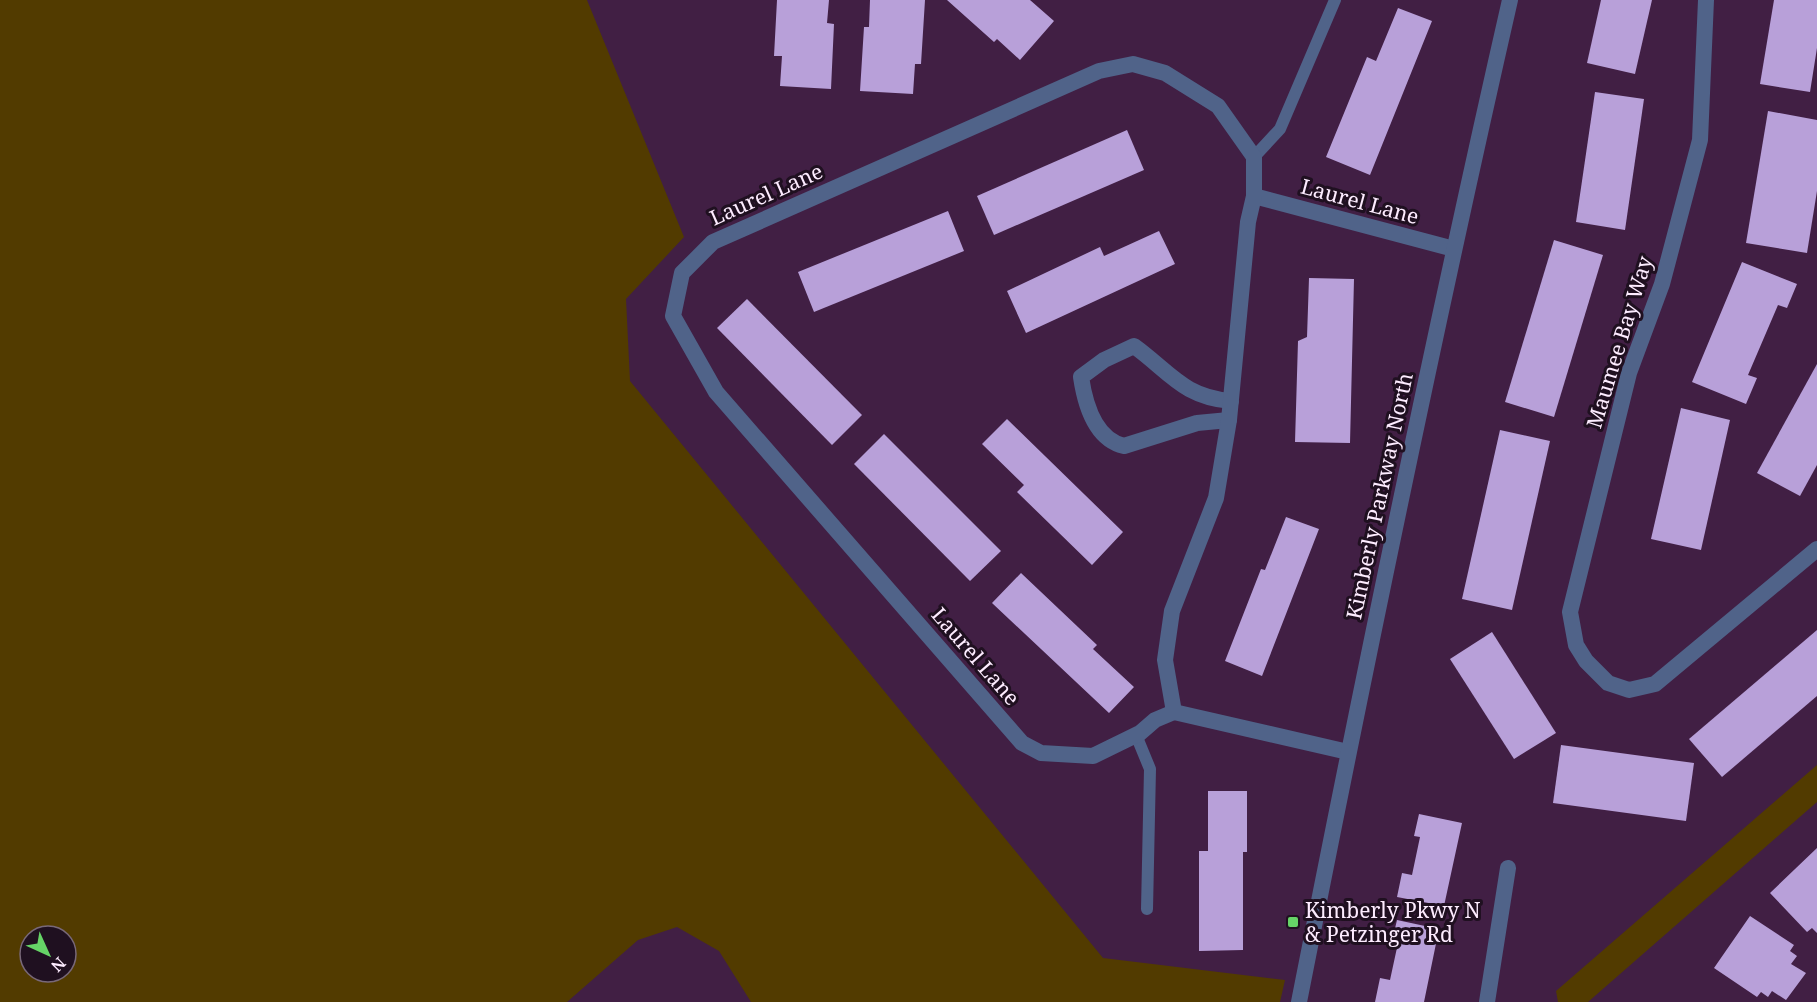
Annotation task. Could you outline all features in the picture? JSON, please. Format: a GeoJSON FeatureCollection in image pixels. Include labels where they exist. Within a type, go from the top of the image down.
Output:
{"type":"FeatureCollection","features":[{"type":"Feature","properties":{"kind":"street","name":"Kimberly Parkway North"},"geometry":{"type":"LineString","coordinates":[[1299,1002],[1348,752],[1454,249],[1510,0]]}},
{"type":"Feature","properties":{"kind":"street","name":"Maumee Bay Way"},"geometry":{"type":"LineString","coordinates":[[1706,0],[1700,140],[1662,284],[1629,373],[1570,612],[1576,645],[1586,661],[1608,683],[1629,690],[1655,684],[1817,549]]}},
{"type":"Feature","properties":{"kind":"street","name":"Laurel Lane"},"geometry":{"type":"LineString","coordinates":[[1174,712],[1155,720],[1136,735],[1093,756],[1041,753],[1022,743],[716,392],[673,316],[682,273],[713,242],[1099,71],[1132,64],[1165,73],[1218,106],[1254,157]]}},
{"type":"Feature","properties":{"kind":"street"},"geometry":{"type":"LineString","coordinates":[[1254,157],[1254,196],[1248,222],[1229,420],[1216,498],[1172,611],[1165,660],[1174,712],[1348,752]]}},
{"type":"Feature","properties":{"kind":"street","name":"Laurel Lane"},"geometry":{"type":"LineString","coordinates":[[1254,196],[1454,249]]}},
{"type":"Feature","properties":{"kind":"street"},"geometry":{"type":"LineString","coordinates":[[1229,420],[1197,423],[1124,446],[1113,443],[1094,421],[1086,404],[1081,377],[1104,360],[1134,346],[1189,391],[1231,401]]}},
{"type":"Feature","properties":{"kind":"street"},"geometry":{"type":"LineString","coordinates":[[1487,1002],[1508,868]]}},
{"type":"Feature","properties":{"kind":"lane"},"geometry":{"type":"LineString","coordinates":[[1254,157],[1280,129],[1335,0]]}},
{"type":"Feature","properties":{"kind":"lane"},"geometry":{"type":"LineString","coordinates":[[1136,735],[1150,769],[1147,909]]}},
{"type":"Feature","properties":{"kind":"shaded area"},"geometry":{"type":"Polygon","coordinates":[[[0,0],[587,0],[684,237],[626,299],[630,381],[1103,958],[1285,980],[1280,1002],[751,1002],[719,951],[677,927],[638,940],[567,1002],[0,1002],[0,0]]]}},
{"type":"Feature","properties":{"kind":"shaded area"},"geometry":{"type":"Polygon","coordinates":[[[1817,765],[1817,802],[1588,1002],[1558,1002],[1556,991],[1817,765]]]}},
{"type":"Feature","properties":{"kind":"building"},"geometry":{"type":"Polygon","coordinates":[[[777,0],[829,0],[827,23],[834,24],[831,89],[780,86],[782,56],[774,56],[777,0]]]}},
{"type":"Feature","properties":{"kind":"building"},"geometry":{"type":"Polygon","coordinates":[[[870,0],[925,0],[921,64],[915,64],[913,94],[860,91],[864,27],[869,27],[870,0]]]}},
{"type":"Feature","properties":{"kind":"building"},"geometry":{"type":"Polygon","coordinates":[[[947,0],[1030,0],[1054,21],[1020,60],[997,39],[994,42],[947,0]]]}},
{"type":"Feature","properties":{"kind":"building"},"geometry":{"type":"Polygon","coordinates":[[[1601,0],[1652,0],[1635,74],[1587,63],[1601,0]]]}},
{"type":"Feature","properties":{"kind":"building"},"geometry":{"type":"Polygon","coordinates":[[[1774,0],[1817,0],[1817,48],[1810,92],[1760,84],[1774,0]]]}},
{"type":"Feature","properties":{"kind":"building"},"geometry":{"type":"Polygon","coordinates":[[[1398,8],[1432,21],[1370,175],[1326,157],[1367,57],[1376,61],[1398,8]]]}},
{"type":"Feature","properties":{"kind":"building"},"geometry":{"type":"Polygon","coordinates":[[[1595,92],[1644,99],[1625,230],[1576,222],[1595,92]]]}},
{"type":"Feature","properties":{"kind":"building"},"geometry":{"type":"Polygon","coordinates":[[[1768,111],[1817,120],[1817,191],[1807,253],[1746,243],[1768,111]]]}},
{"type":"Feature","properties":{"kind":"building"},"geometry":{"type":"Polygon","coordinates":[[[1127,130],[1144,170],[994,235],[977,196],[1127,130]]]}},
{"type":"Feature","properties":{"kind":"building"},"geometry":{"type":"Polygon","coordinates":[[[948,211],[964,251],[814,312],[798,272],[948,211]]]}},
{"type":"Feature","properties":{"kind":"building"},"geometry":{"type":"Polygon","coordinates":[[[1159,231],[1175,264],[1026,333],[1007,291],[1100,247],[1104,256],[1159,231]]]}},
{"type":"Feature","properties":{"kind":"building"},"geometry":{"type":"Polygon","coordinates":[[[1554,240],[1603,255],[1554,417],[1505,402],[1554,240]]]}},
{"type":"Feature","properties":{"kind":"building"},"geometry":{"type":"Polygon","coordinates":[[[1742,262],[1797,284],[1787,308],[1778,305],[1748,375],[1757,378],[1746,404],[1692,382],[1742,262]]]}},
{"type":"Feature","properties":{"kind":"building"},"geometry":{"type":"Polygon","coordinates":[[[1309,278],[1354,279],[1350,443],[1295,442],[1298,341],[1307,337],[1309,278]]]}},
{"type":"Feature","properties":{"kind":"building"},"geometry":{"type":"Polygon","coordinates":[[[747,299],[862,415],[832,445],[717,328],[747,299]]]}},
{"type":"Feature","properties":{"kind":"building"},"geometry":{"type":"Polygon","coordinates":[[[1817,364],[1817,465],[1800,496],[1757,473],[1817,364]]]}},
{"type":"Feature","properties":{"kind":"building"},"geometry":{"type":"Polygon","coordinates":[[[1681,408],[1730,420],[1701,550],[1651,539],[1681,408]]]}},
{"type":"Feature","properties":{"kind":"building"},"geometry":{"type":"Polygon","coordinates":[[[1007,419],[1123,532],[1092,565],[1017,492],[1024,485],[982,444],[1007,419]]]}},
{"type":"Feature","properties":{"kind":"building"},"geometry":{"type":"Polygon","coordinates":[[[1500,430],[1550,441],[1512,610],[1462,599],[1500,430]]]}},
{"type":"Feature","properties":{"kind":"building"},"geometry":{"type":"Polygon","coordinates":[[[884,434],[1001,551],[970,581],[854,464],[884,434]]]}},
{"type":"Feature","properties":{"kind":"building"},"geometry":{"type":"Polygon","coordinates":[[[1286,517],[1319,529],[1262,676],[1225,661],[1261,569],[1265,570],[1286,517]]]}},
{"type":"Feature","properties":{"kind":"building"},"geometry":{"type":"Polygon","coordinates":[[[1021,573],[1097,645],[1093,649],[1134,687],[1109,713],[992,603],[1021,573]]]}},
{"type":"Feature","properties":{"kind":"building"},"geometry":{"type":"Polygon","coordinates":[[[1817,630],[1817,696],[1722,777],[1689,739],[1817,630]]]}},
{"type":"Feature","properties":{"kind":"building"},"geometry":{"type":"Polygon","coordinates":[[[1492,632],[1556,733],[1514,759],[1450,659],[1492,632]]]}},
{"type":"Feature","properties":{"kind":"building"},"geometry":{"type":"Polygon","coordinates":[[[1561,745],[1694,763],[1686,821],[1553,803],[1561,745]]]}},
{"type":"Feature","properties":{"kind":"building"},"geometry":{"type":"Polygon","coordinates":[[[1208,791],[1247,791],[1247,852],[1243,852],[1243,950],[1199,951],[1199,851],[1208,851],[1208,791]]]}},
{"type":"Feature","properties":{"kind":"building"},"geometry":{"type":"Polygon","coordinates":[[[1419,814],[1462,823],[1444,906],[1397,897],[1402,873],[1412,875],[1420,837],[1414,836],[1419,814]]]}},
{"type":"Feature","properties":{"kind":"building"},"geometry":{"type":"Polygon","coordinates":[[[1817,848],[1817,933],[1812,928],[1807,932],[1770,893],[1817,848]]]}},
{"type":"Feature","properties":{"kind":"building"},"geometry":{"type":"Polygon","coordinates":[[[1750,916],[1794,945],[1790,951],[1797,956],[1791,964],[1806,973],[1786,1000],[1772,991],[1768,997],[1761,992],[1757,997],[1714,968],[1750,916]]]}},
{"type":"Feature","properties":{"kind":"building"},"geometry":{"type":"Polygon","coordinates":[[[1397,920],[1439,929],[1424,1002],[1375,1002],[1380,978],[1390,980],[1398,943],[1392,941],[1397,920]]]}},
{"type":"Feature","properties":{"kind":"place","name":"Kimberly Pkwy N & Petzinger Rd"},"geometry":{"type":"Point","coordinates":[1293,922]}}]}
